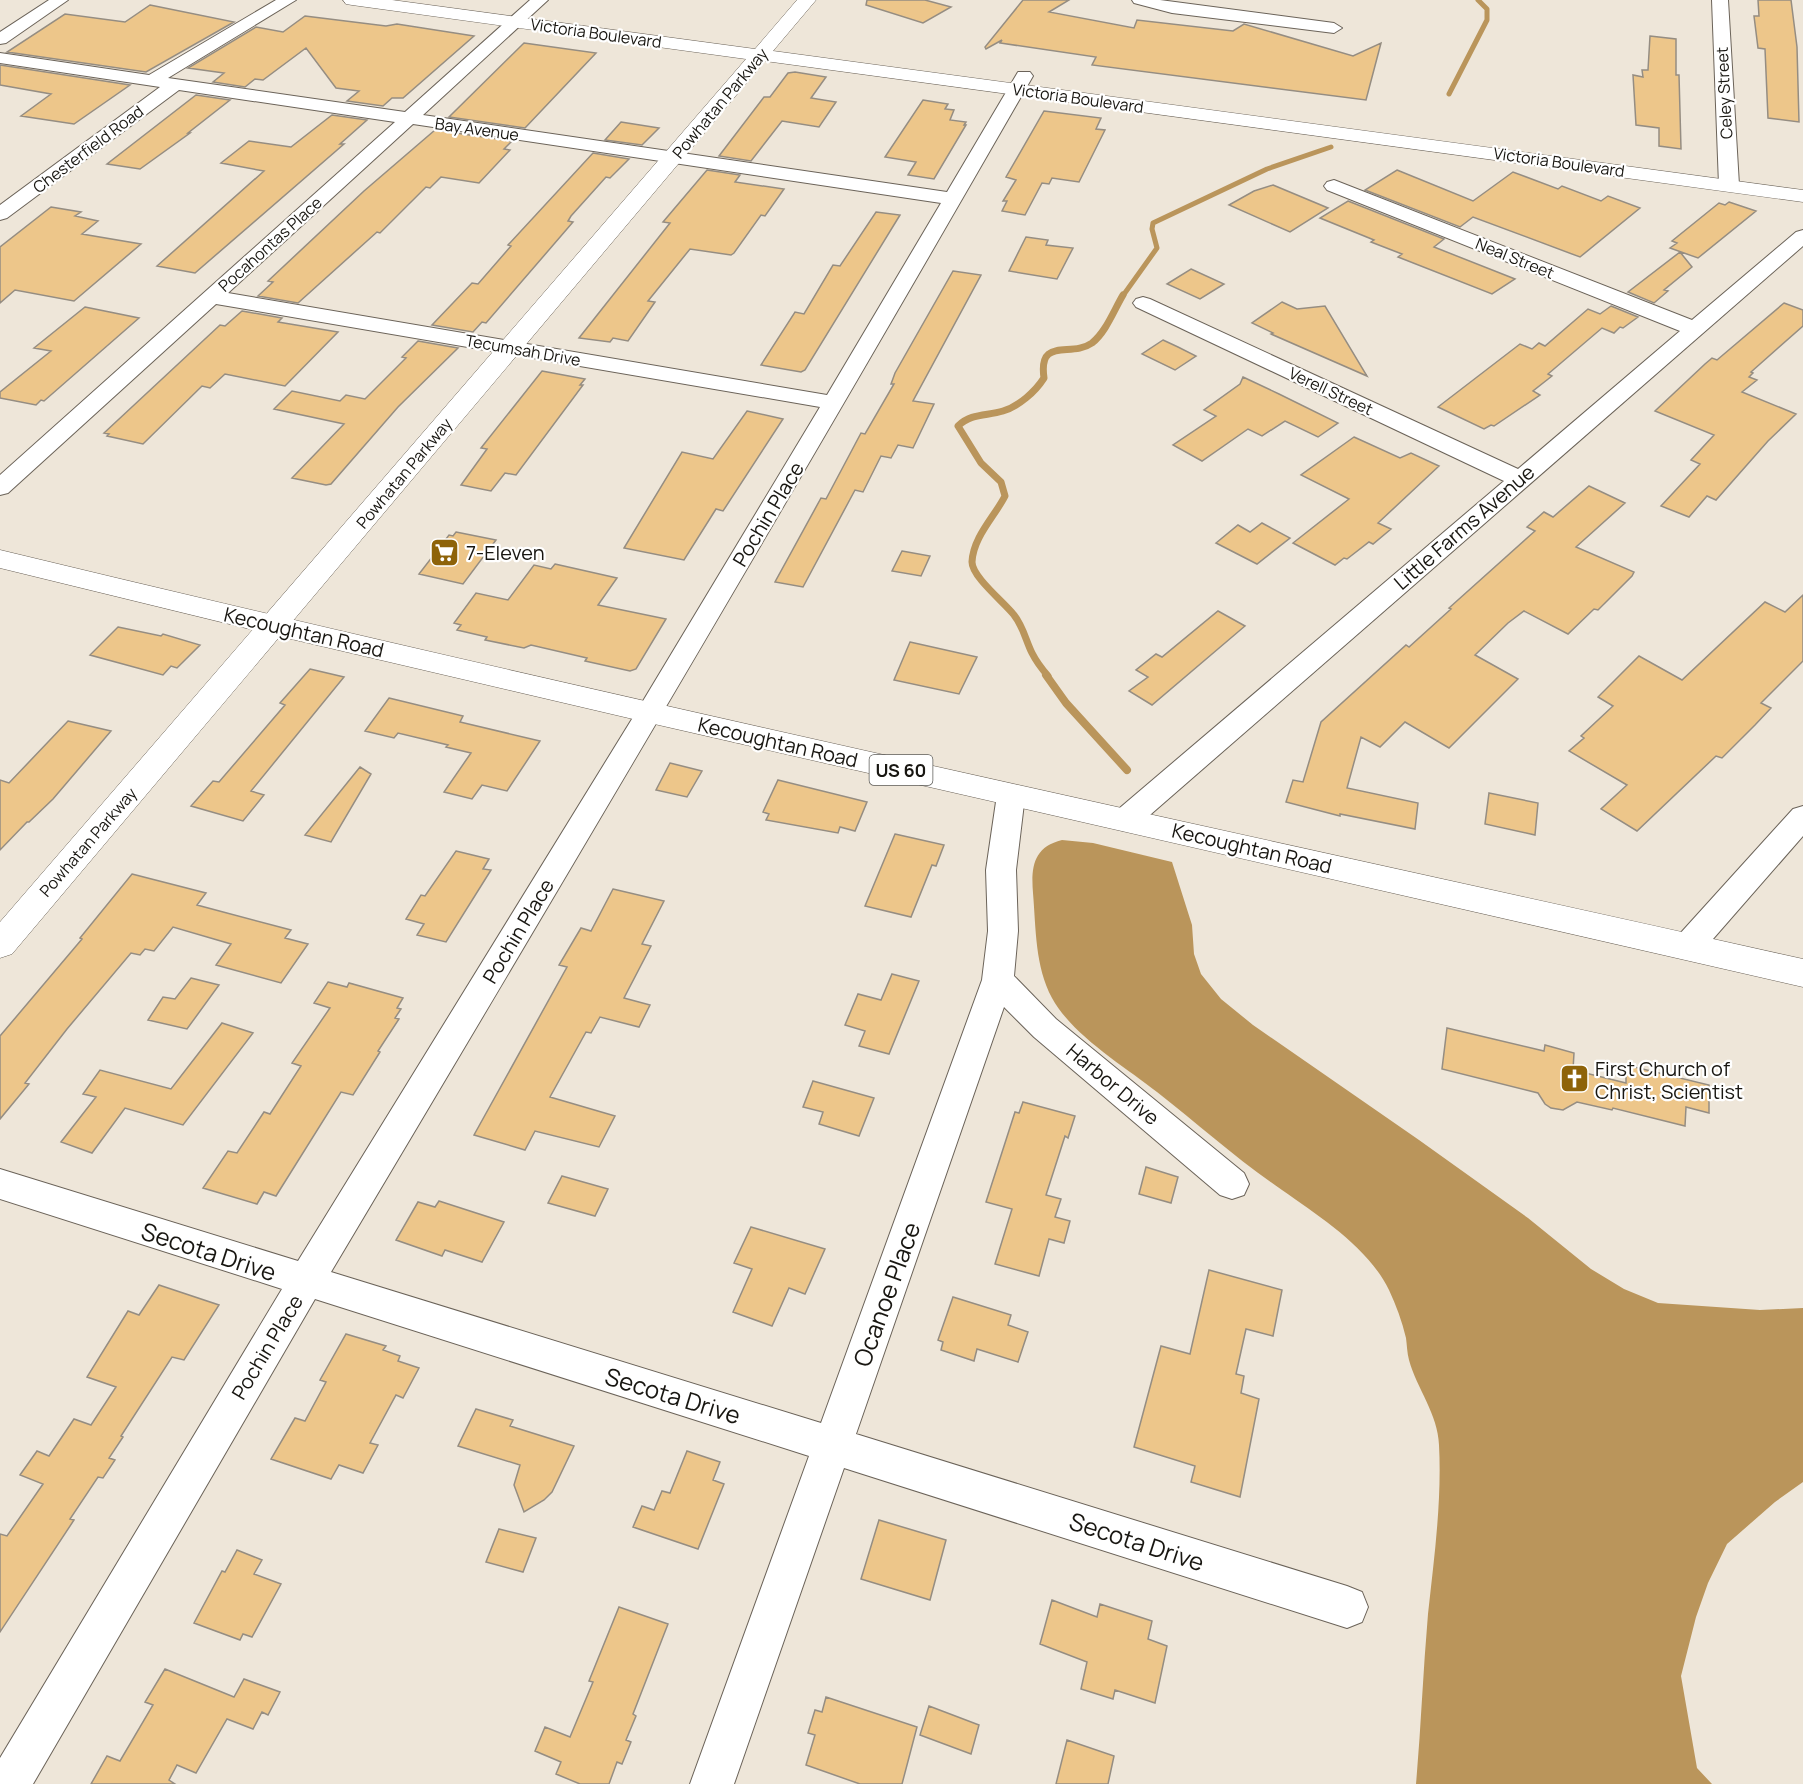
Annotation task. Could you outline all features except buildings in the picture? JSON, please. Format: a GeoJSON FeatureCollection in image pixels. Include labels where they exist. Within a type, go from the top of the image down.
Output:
{"type":"FeatureCollection","features":[{"type":"Feature","properties":{"kind":"main road","name":"Victoria Boulevard"},"geometry":{"type":"LineString","coordinates":[[352,0],[528,11]]}},
{"type":"Feature","properties":{"kind":"main road","name":"Victoria Boulevard"},"geometry":{"type":"LineString","coordinates":[[449,0],[766,49],[1729,178],[1803,196]]}},
{"type":"Feature","properties":{"kind":"main road","name":"Powhatan Parkway"},"geometry":{"type":"LineString","coordinates":[[0,945],[807,0]]}},
{"type":"Feature","properties":{"kind":"main road","name":"Victoria Boulevard"},"geometry":{"type":"LineString","coordinates":[[1729,178],[1803,180]]}},
{"type":"Feature","properties":{"kind":"main road","name":"Kecoughtan Road"},"geometry":{"type":"LineString","coordinates":[[0,559],[274,626],[650,713],[1803,973]]}},
{"type":"Feature","properties":{"kind":"street"},"geometry":{"type":"LineString","coordinates":[[0,39],[60,0]]}},
{"type":"Feature","properties":{"kind":"street","name":"Chesterfield Road"},"geometry":{"type":"LineString","coordinates":[[152,80],[288,0]]}},
{"type":"Feature","properties":{"kind":"street"},"geometry":{"type":"LineString","coordinates":[[1140,0],[1172,8],[1334,28]]}},
{"type":"Feature","properties":{"kind":"street","name":"Celey Street"},"geometry":{"type":"LineString","coordinates":[[1720,0],[1729,178]]}},
{"type":"Feature","properties":{"kind":"street","name":"Pocahontas Place"},"geometry":{"type":"LineString","coordinates":[[0,488],[528,11]]}},
{"type":"Feature","properties":{"kind":"street","name":"Bay Avenue"},"geometry":{"type":"LineString","coordinates":[[0,58],[954,200]]}},
{"type":"Feature","properties":{"kind":"street","name":"Pochin Place"},"geometry":{"type":"LineString","coordinates":[[9,1784],[306,1281],[650,713],[1021,83]]}},
{"type":"Feature","properties":{"kind":"street","name":"Chesterfield Road"},"geometry":{"type":"LineString","coordinates":[[0,213],[175,84]]}},
{"type":"Feature","properties":{"kind":"street","name":"Neal Street"},"geometry":{"type":"LineString","coordinates":[[1334,186],[1695,329]]}},
{"type":"Feature","properties":{"kind":"street","name":"Little Farms Avenue"},"geometry":{"type":"LineString","coordinates":[[1125,820],[1803,236]]}},
{"type":"Feature","properties":{"kind":"street","name":"Tecumsah Drive"},"geometry":{"type":"LineString","coordinates":[[212,297],[834,403]]}},
{"type":"Feature","properties":{"kind":"street","name":"Verell Street"},"geometry":{"type":"LineString","coordinates":[[1143,303],[1520,479]]}},
{"type":"Feature","properties":{"kind":"street","name":"Ocanoe Place"},"geometry":{"type":"LineString","coordinates":[[712,1784],[998,980],[1003,931],[1001,870],[1011,795]]}},
{"type":"Feature","properties":{"kind":"street"},"geometry":{"type":"LineString","coordinates":[[1688,946],[1803,818]]}},
{"type":"Feature","properties":{"kind":"street","name":"Harbor Drive"},"geometry":{"type":"LineString","coordinates":[[998,980],[1045,1028],[1232,1184]]}},
{"type":"Feature","properties":{"kind":"street","name":"Secota Drive"},"geometry":{"type":"LineString","coordinates":[[0,1184],[1347,1607]]}},
{"type":"Feature","properties":{"kind":"shaded area"},"geometry":{"type":"Polygon","coordinates":[[[1062,840],[1093,843],[1172,862],[1192,925],[1194,954],[1201,974],[1221,999],[1253,1025],[1528,1218],[1591,1269],[1624,1289],[1658,1303],[1760,1310],[1803,1308],[1803,1482],[1775,1502],[1727,1544],[1708,1583],[1696,1617],[1681,1676],[1697,1768],[1712,1784],[1416,1784],[1440,1466],[1438,1434],[1409,1360],[1403,1325],[1380,1274],[1342,1234],[1250,1167],[1157,1092],[1100,1050],[1061,1012],[1046,986],[1039,960],[1032,884],[1034,867],[1040,853],[1052,843],[1062,840]]]}},
{"type":"Feature","properties":{"kind":"waterway"},"geometry":{"type":"LineString","coordinates":[[1449,94],[1487,20],[1487,9],[1478,0]]}},
{"type":"Feature","properties":{"kind":"waterway"},"geometry":{"type":"LineString","coordinates":[[1122,297],[1157,248],[1152,229],[1153,223],[1267,169],[1331,147]]}},
{"type":"Feature","properties":{"kind":"waterway"},"geometry":{"type":"LineString","coordinates":[[1048,676],[1034,656],[1017,619],[973,568],[973,553],[976,544],[1005,496],[1001,482],[981,463],[958,426],[968,419],[1009,409],[1026,398],[1044,378],[1043,365],[1046,357],[1051,352],[1075,349],[1092,343],[1106,327],[1123,295]]}},
{"type":"Feature","properties":{"kind":"waterway"},"geometry":{"type":"LineString","coordinates":[[1046,675],[1066,703],[1127,770]]}},
{"type":"Feature","properties":{"kind":"place","name":"7-Eleven"},"geometry":{"type":"Point","coordinates":[445,552]}},
{"type":"Feature","properties":{"kind":"place","name":"First Church of Christ, Scientist"},"geometry":{"type":"Point","coordinates":[1574,1079]}}]}
